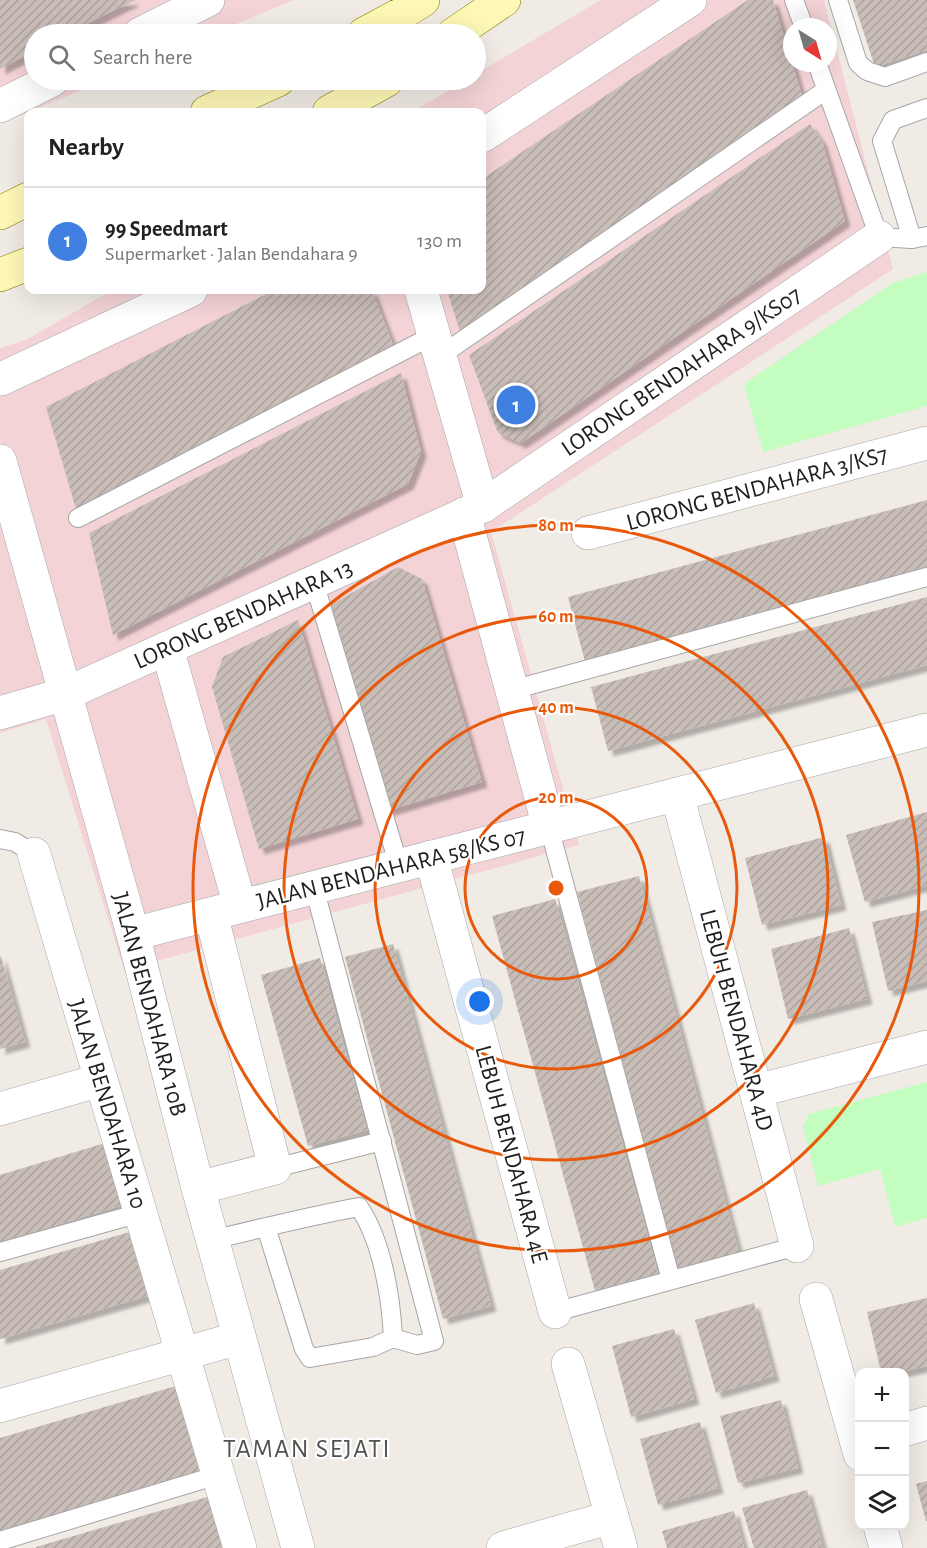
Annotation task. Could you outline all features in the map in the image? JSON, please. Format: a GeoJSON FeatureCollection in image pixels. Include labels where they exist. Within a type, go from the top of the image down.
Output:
{"type":"FeatureCollection","features":[{"type":"Feature","properties":{"kind":"main road"},"geometry":{"type":"LineString","coordinates":[[383,24],[423,0]]}},
{"type":"Feature","properties":{"kind":"main road"},"geometry":{"type":"LineString","coordinates":[[469,24],[504,0]]}},
{"type":"Feature","properties":{"kind":"main road"},"geometry":{"type":"LineString","coordinates":[[216,108],[256,90]]}},
{"type":"Feature","properties":{"kind":"main road"},"geometry":{"type":"LineString","coordinates":[[335,108],[369,90]]}},
{"type":"Feature","properties":{"kind":"main road"},"geometry":{"type":"LineString","coordinates":[[0,213],[24,201]]}},
{"type":"Feature","properties":{"kind":"main road"},"geometry":{"type":"LineString","coordinates":[[0,275],[24,266]]}},
{"type":"Feature","properties":{"kind":"street"},"geometry":{"type":"LineString","coordinates":[[160,24],[208,0]]}},
{"type":"Feature","properties":{"kind":"street"},"geometry":{"type":"LineString","coordinates":[[486,133],[690,0]]}},
{"type":"Feature","properties":{"kind":"street"},"geometry":{"type":"LineString","coordinates":[[0,106],[32,90]]}},
{"type":"Feature","properties":{"kind":"street","name":"LORONG BENDAHARA 9/KS07"},"geometry":{"type":"LineString","coordinates":[[474,510],[879,237]]}},
{"type":"Feature","properties":{"kind":"street"},"geometry":{"type":"LineString","coordinates":[[0,380],[182,294]]}},
{"type":"Feature","properties":{"kind":"street"},"geometry":{"type":"LineString","coordinates":[[422,294],[437,346],[512,690],[549,827]]}},
{"type":"Feature","properties":{"kind":"street","name":"LORONG BENDAHARA 3/KS7"},"geometry":{"type":"LineString","coordinates":[[588,533],[927,443]]}},
{"type":"Feature","properties":{"kind":"street","name":"JALAN BENDAHARA 10B"},"geometry":{"type":"LineString","coordinates":[[0,461],[11,536],[65,694],[133,934],[198,1188],[298,1548]]}},
{"type":"Feature","properties":{"kind":"street","name":"LORONG BENDAHARA 13"},"geometry":{"type":"LineString","coordinates":[[0,713],[65,694],[474,510]]}},
{"type":"Feature","properties":{"kind":"street"},"geometry":{"type":"LineString","coordinates":[[167,648],[225,910],[275,1168],[198,1188]]}},
{"type":"Feature","properties":{"kind":"street","name":"JALAN BENDAHARA 58/KS 07"},"geometry":{"type":"LineString","coordinates":[[133,934],[927,730]]}},
{"type":"Feature","properties":{"kind":"street","name":"LEBUH BENDAHARA 4D"},"geometry":{"type":"LineString","coordinates":[[677,794],[797,1246]]}},
{"type":"Feature","properties":{"kind":"street","name":"JALAN BENDAHARA 10"},"geometry":{"type":"LineString","coordinates":[[34,854],[240,1548]]}},
{"type":"Feature","properties":{"kind":"street","name":"LEBUH BENDAHARA 4E"},"geometry":{"type":"LineString","coordinates":[[431,857],[555,1312]]}},
{"type":"Feature","properties":{"kind":"street"},"geometry":{"type":"LineString","coordinates":[[756,1091],[927,1047]]}},
{"type":"Feature","properties":{"kind":"street"},"geometry":{"type":"LineString","coordinates":[[0,1109],[101,1080]]}},
{"type":"Feature","properties":{"kind":"street"},"geometry":{"type":"LineString","coordinates":[[816,1299],[855,1433]]}},
{"type":"Feature","properties":{"kind":"street"},"geometry":{"type":"LineString","coordinates":[[0,1406],[239,1338]]}},
{"type":"Feature","properties":{"kind":"street"},"geometry":{"type":"LineString","coordinates":[[568,1364],[621,1548]]}},
{"type":"Feature","properties":{"kind":"street"},"geometry":{"type":"LineString","coordinates":[[909,1428],[927,1423]]}},
{"type":"Feature","properties":{"kind":"street"},"geometry":{"type":"LineString","coordinates":[[503,1548],[612,1517]]}},
{"type":"Feature","properties":{"kind":"street"},"geometry":{"type":"LineString","coordinates":[[881,1530],[886,1548]]}},
{"type":"Feature","properties":{"kind":"lane"},"geometry":{"type":"LineString","coordinates":[[794,0],[801,18]]}},
{"type":"Feature","properties":{"kind":"lane"},"geometry":{"type":"LineString","coordinates":[[838,0],[858,63],[867,71],[885,77],[927,62]]}},
{"type":"Feature","properties":{"kind":"lane"},"geometry":{"type":"LineString","coordinates":[[820,72],[879,237],[919,237],[882,141],[893,120],[927,108]]}},
{"type":"Feature","properties":{"kind":"lane"},"geometry":{"type":"LineString","coordinates":[[78,518],[437,346],[826,90]]}},
{"type":"Feature","properties":{"kind":"lane"},"geometry":{"type":"LineString","coordinates":[[512,690],[927,576]]}},
{"type":"Feature","properties":{"kind":"lane"},"geometry":{"type":"LineString","coordinates":[[314,582],[399,866]]}},
{"type":"Feature","properties":{"kind":"lane"},"geometry":{"type":"LineString","coordinates":[[549,827],[671,1280]]}},
{"type":"Feature","properties":{"kind":"lane"},"geometry":{"type":"LineString","coordinates":[[0,839],[15,842],[34,854]]}},
{"type":"Feature","properties":{"kind":"lane"},"geometry":{"type":"LineString","coordinates":[[266,1227],[304,1349],[310,1358],[373,1347],[393,1338],[417,1345],[434,1341],[314,887]]}},
{"type":"Feature","properties":{"kind":"lane"},"geometry":{"type":"LineString","coordinates":[[275,1168],[382,1141]]}},
{"type":"Feature","properties":{"kind":"lane"},"geometry":{"type":"LineString","coordinates":[[212,1240],[359,1207],[370,1222],[381,1259],[392,1319],[393,1338]]}},
{"type":"Feature","properties":{"kind":"lane"},"geometry":{"type":"LineString","coordinates":[[0,1252],[141,1213]]}},
{"type":"Feature","properties":{"kind":"lane"},"geometry":{"type":"LineString","coordinates":[[555,1312],[797,1246]]}},
{"type":"Feature","properties":{"kind":"lane"},"geometry":{"type":"LineString","coordinates":[[0,1541],[218,1475]]}},
{"type":"Feature","properties":{"kind":"shaded area"},"geometry":{"type":"Polygon","coordinates":[[[0,0],[294,0],[236,24],[24,24],[24,90],[82,90],[39,108],[24,108],[24,114],[0,124],[0,0]]]}},
{"type":"Feature","properties":{"kind":"shaded area"},"geometry":{"type":"Polygon","coordinates":[[[601,0],[824,0],[829,18],[783,18],[783,72],[837,72],[837,51],[893,269],[491,532],[579,845],[124,970],[46,719],[0,733],[0,348],[26,340],[105,294],[486,294],[486,108],[418,108],[450,90],[486,90],[486,68],[601,0]]]}},
{"type":"Feature","properties":{"kind":"green space"},"geometry":{"type":"Polygon","coordinates":[[[927,272],[927,406],[763,452],[744,384],[893,283],[927,272]]]}},
{"type":"Feature","properties":{"kind":"green space"},"geometry":{"type":"Polygon","coordinates":[[[927,1082],[927,1218],[895,1227],[880,1169],[818,1186],[803,1127],[809,1114],[927,1082]]]}},
{"type":"Feature","properties":{"kind":"building"},"geometry":{"type":"Polygon","coordinates":[[[0,0],[135,0],[86,24],[24,24],[24,56],[0,69],[0,0]]]}},
{"type":"Feature","properties":{"kind":"building"},"geometry":{"type":"Polygon","coordinates":[[[748,0],[773,0],[783,33],[783,72],[795,72],[804,102],[460,332],[448,294],[486,294],[486,176],[748,0]]]}},
{"type":"Feature","properties":{"kind":"building"},"geometry":{"type":"Polygon","coordinates":[[[853,0],[927,0],[927,50],[875,67],[853,0]]]}},
{"type":"Feature","properties":{"kind":"building"},"geometry":{"type":"Polygon","coordinates":[[[810,124],[822,141],[845,221],[521,443],[498,433],[469,355],[810,124]]]}},
{"type":"Feature","properties":{"kind":"building"},"geometry":{"type":"Polygon","coordinates":[[[266,294],[374,294],[393,345],[76,509],[46,407],[266,294]]]}},
{"type":"Feature","properties":{"kind":"building"},"geometry":{"type":"Polygon","coordinates":[[[401,373],[421,452],[408,484],[113,635],[89,533],[401,373]]]}},
{"type":"Feature","properties":{"kind":"building"},"geometry":{"type":"Polygon","coordinates":[[[927,500],[927,569],[585,662],[568,597],[927,500]]]}},
{"type":"Feature","properties":{"kind":"building"},"geometry":{"type":"Polygon","coordinates":[[[398,567],[422,579],[482,782],[387,811],[327,607],[398,567]]]}},
{"type":"Feature","properties":{"kind":"building"},"geometry":{"type":"Polygon","coordinates":[[[927,597],[927,665],[608,751],[591,687],[927,597]]]}},
{"type":"Feature","properties":{"kind":"building"},"geometry":{"type":"Polygon","coordinates":[[[298,620],[358,819],[259,849],[212,687],[223,657],[298,620]]]}},
{"type":"Feature","properties":{"kind":"building"},"geometry":{"type":"Polygon","coordinates":[[[927,812],[927,885],[865,902],[846,835],[927,812]]]}},
{"type":"Feature","properties":{"kind":"building"},"geometry":{"type":"Polygon","coordinates":[[[824,837],[841,905],[762,925],[745,858],[824,837]]]}},
{"type":"Feature","properties":{"kind":"building"},"geometry":{"type":"Polygon","coordinates":[[[639,876],[739,1253],[678,1270],[577,892],[639,876]]]}},
{"type":"Feature","properties":{"kind":"building"},"geometry":{"type":"Polygon","coordinates":[[[555,899],[658,1274],[595,1291],[492,916],[555,899]]]}},
{"type":"Feature","properties":{"kind":"building"},"geometry":{"type":"Polygon","coordinates":[[[927,910],[927,981],[888,991],[872,922],[927,910]]]}},
{"type":"Feature","properties":{"kind":"building"},"geometry":{"type":"Polygon","coordinates":[[[849,928],[867,999],[788,1019],[771,949],[849,928]]]}},
{"type":"Feature","properties":{"kind":"building"},"geometry":{"type":"Polygon","coordinates":[[[393,944],[491,1306],[443,1319],[345,957],[393,944]]]}},
{"type":"Feature","properties":{"kind":"building"},"geometry":{"type":"Polygon","coordinates":[[[0,957],[25,1042],[0,1049],[0,957]]]}},
{"type":"Feature","properties":{"kind":"building"},"geometry":{"type":"Polygon","coordinates":[[[320,958],[367,1130],[308,1146],[261,975],[320,958]]]}},
{"type":"Feature","properties":{"kind":"building"},"geometry":{"type":"Polygon","coordinates":[[[105,1143],[123,1205],[0,1242],[0,1175],[105,1143]]]}},
{"type":"Feature","properties":{"kind":"building"},"geometry":{"type":"Polygon","coordinates":[[[133,1231],[151,1295],[0,1339],[0,1270],[133,1231]]]}},
{"type":"Feature","properties":{"kind":"building"},"geometry":{"type":"Polygon","coordinates":[[[927,1298],[927,1366],[909,1370],[909,1368],[880,1368],[867,1312],[927,1298]]]}},
{"type":"Feature","properties":{"kind":"building"},"geometry":{"type":"Polygon","coordinates":[[[754,1303],[774,1376],[716,1393],[695,1320],[754,1303]]]}},
{"type":"Feature","properties":{"kind":"building"},"geometry":{"type":"Polygon","coordinates":[[[674,1329],[694,1399],[631,1417],[612,1346],[674,1329]]]}},
{"type":"Feature","properties":{"kind":"building"},"geometry":{"type":"Polygon","coordinates":[[[186,1383],[212,1473],[0,1535],[0,1438],[186,1383]]]}},
{"type":"Feature","properties":{"kind":"building"},"geometry":{"type":"Polygon","coordinates":[[[781,1400],[798,1468],[738,1483],[720,1416],[781,1400]]]}},
{"type":"Feature","properties":{"kind":"building"},"geometry":{"type":"Polygon","coordinates":[[[700,1422],[718,1488],[658,1505],[640,1439],[700,1422]]]}},
{"type":"Feature","properties":{"kind":"building"},"geometry":{"type":"Polygon","coordinates":[[[927,1481],[927,1521],[926,1521],[916,1484],[927,1481]]]}},
{"type":"Feature","properties":{"kind":"building"},"geometry":{"type":"Polygon","coordinates":[[[807,1490],[823,1548],[754,1548],[742,1508],[807,1490]]]}},
{"type":"Feature","properties":{"kind":"building"},"geometry":{"type":"Polygon","coordinates":[[[214,1495],[230,1548],[36,1548],[36,1547],[214,1495]]]}},
{"type":"Feature","properties":{"kind":"building"},"geometry":{"type":"Polygon","coordinates":[[[734,1511],[744,1548],[667,1548],[662,1531],[734,1511]]]}},
{"type":"Feature","properties":{"kind":"place","name":"99 Speedmart"},"geometry":{"type":"Point","coordinates":[516,405]}},
{"type":"Feature","properties":{"kind":"district","name":"TAMAN SEJATI"},"geometry":{"type":"Point","coordinates":[307,1448]}}]}
